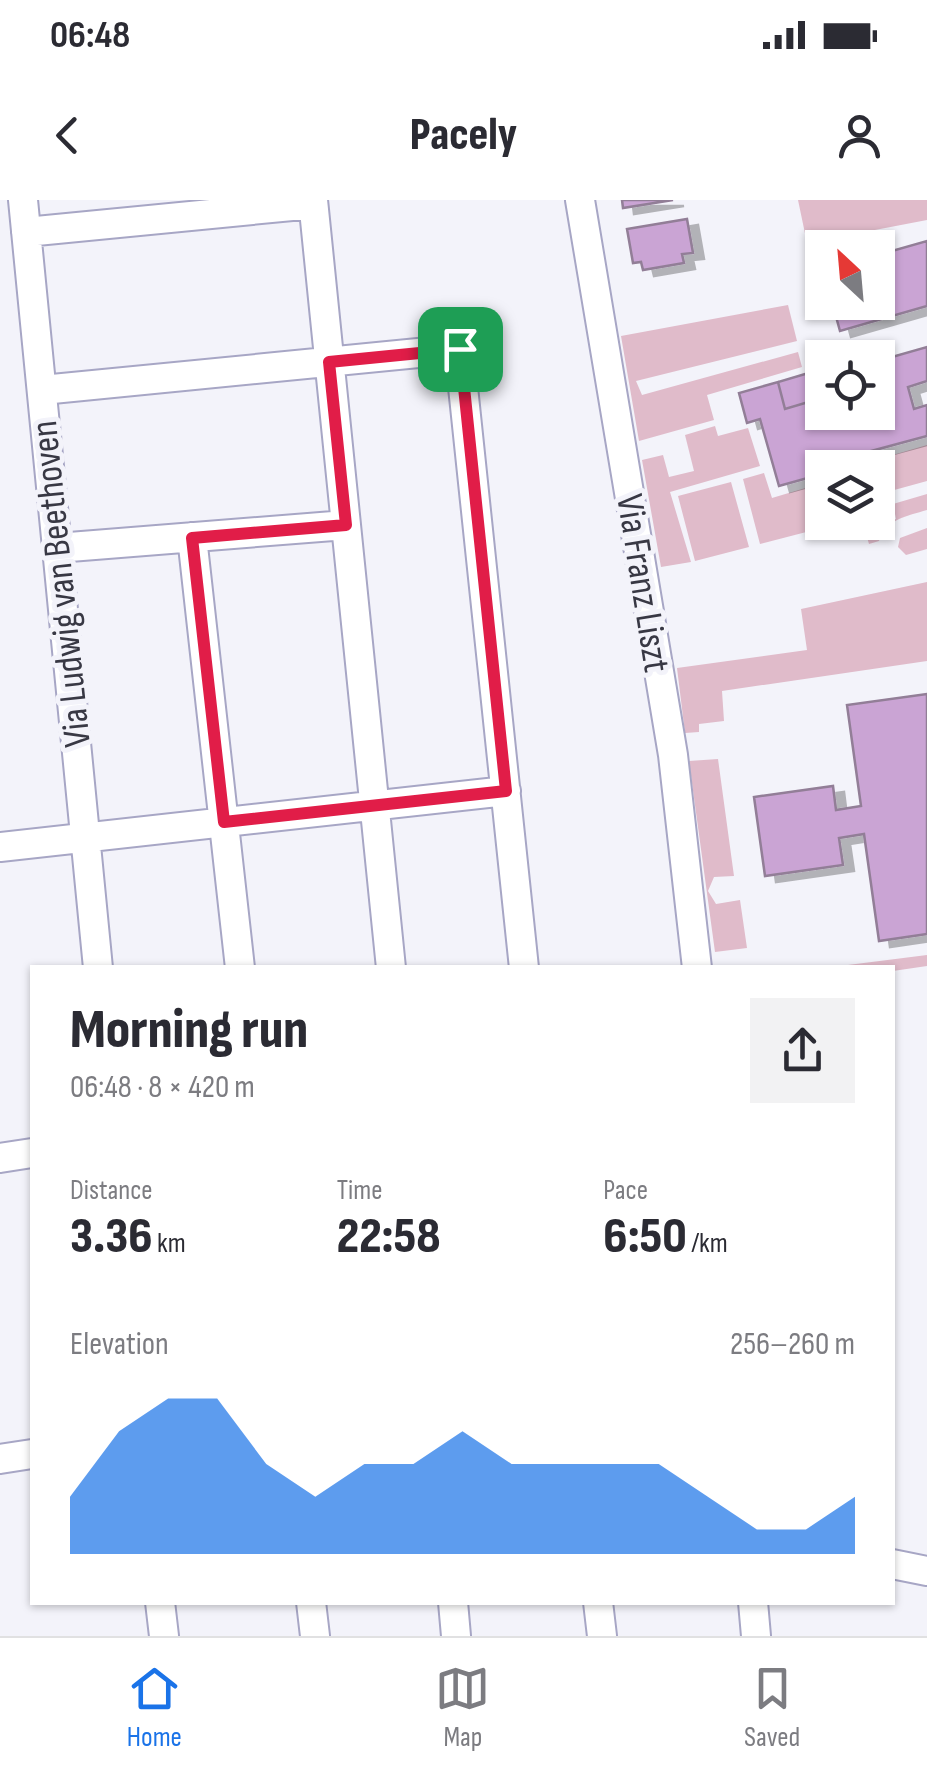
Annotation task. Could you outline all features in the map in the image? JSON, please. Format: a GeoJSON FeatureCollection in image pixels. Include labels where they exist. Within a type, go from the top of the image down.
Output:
{"type":"FeatureCollection","features":[{"type":"Feature","properties":{"kind":"street","name":"Via Ludwig van Beethoven"},"geometry":{"type":"LineString","coordinates":[[23,200],[98,965]]}},
{"type":"Feature","properties":{"kind":"street","name":"Via Franz Liszt"},"geometry":{"type":"LineString","coordinates":[[580,200],[673,755],[697,965]]}},
{"type":"Feature","properties":{"kind":"street"},"geometry":{"type":"LineString","coordinates":[[26,232],[313,202],[390,965]]}},
{"type":"Feature","properties":{"kind":"street"},"geometry":{"type":"LineString","coordinates":[[42,390],[460,349],[524,965]]}},
{"type":"Feature","properties":{"kind":"street"},"geometry":{"type":"LineString","coordinates":[[57,548],[346,525]]}},
{"type":"Feature","properties":{"kind":"street"},"geometry":{"type":"LineString","coordinates":[[192,538],[240,965]]}},
{"type":"Feature","properties":{"kind":"street"},"geometry":{"type":"LineString","coordinates":[[0,847],[506,791]]}},
{"type":"Feature","properties":{"kind":"street"},"geometry":{"type":"LineString","coordinates":[[0,1158],[30,1153]]}},
{"type":"Feature","properties":{"kind":"street"},"geometry":{"type":"LineString","coordinates":[[0,1459],[30,1454]]}},
{"type":"Feature","properties":{"kind":"street"},"geometry":{"type":"LineString","coordinates":[[895,1565],[927,1571]]}},
{"type":"Feature","properties":{"kind":"street"},"geometry":{"type":"LineString","coordinates":[[160,1605],[164,1636]]}},
{"type":"Feature","properties":{"kind":"street"},"geometry":{"type":"LineString","coordinates":[[311,1605],[314,1636]]}},
{"type":"Feature","properties":{"kind":"street"},"geometry":{"type":"LineString","coordinates":[[453,1605],[456,1636]]}},
{"type":"Feature","properties":{"kind":"street"},"geometry":{"type":"LineString","coordinates":[[598,1605],[602,1636]]}},
{"type":"Feature","properties":{"kind":"street"},"geometry":{"type":"LineString","coordinates":[[753,1605],[756,1636]]}},
{"type":"Feature","properties":{"kind":"shaded area"},"geometry":{"type":"Polygon","coordinates":[[[798,200],[927,200],[927,220],[875,230],[805,230],[805,233],[798,200]]]}},
{"type":"Feature","properties":{"kind":"shaded area"},"geometry":{"type":"Polygon","coordinates":[[[788,305],[797,341],[636,381],[642,395],[798,352],[802,367],[707,395],[714,420],[639,441],[621,336],[788,305]]]}},
{"type":"Feature","properties":{"kind":"shaded area"},"geometry":{"type":"Polygon","coordinates":[[[715,426],[718,436],[748,428],[760,466],[670,492],[691,562],[661,567],[642,460],[663,455],[669,477],[694,471],[685,435],[715,426]]]}},
{"type":"Feature","properties":{"kind":"shaded area"},"geometry":{"type":"Polygon","coordinates":[[[927,445],[927,481],[895,490],[895,454],[927,445]]]}},
{"type":"Feature","properties":{"kind":"shaded area"},"geometry":{"type":"Polygon","coordinates":[[[764,473],[772,498],[805,488],[805,532],[760,544],[743,479],[764,473]]]}},
{"type":"Feature","properties":{"kind":"shaded area"},"geometry":{"type":"Polygon","coordinates":[[[731,482],[749,547],[695,561],[678,496],[731,482]]]}},
{"type":"Feature","properties":{"kind":"shaded area"},"geometry":{"type":"Polygon","coordinates":[[[927,494],[927,510],[895,522],[895,503],[927,494]]]}},
{"type":"Feature","properties":{"kind":"shaded area"},"geometry":{"type":"Polygon","coordinates":[[[927,528],[927,549],[906,555],[898,547],[900,538],[927,528]]]}},
{"type":"Feature","properties":{"kind":"shaded area"},"geometry":{"type":"Polygon","coordinates":[[[927,582],[927,661],[722,691],[724,721],[699,724],[699,732],[685,733],[677,668],[807,650],[801,609],[927,582]]]}},
{"type":"Feature","properties":{"kind":"shaded area"},"geometry":{"type":"Polygon","coordinates":[[[718,759],[734,876],[714,877],[708,891],[716,904],[740,900],[747,948],[715,952],[689,761],[718,759]]]}},
{"type":"Feature","properties":{"kind":"shaded area"},"geometry":{"type":"Polygon","coordinates":[[[927,955],[927,966],[895,971],[895,965],[848,965],[927,955]]]}},
{"type":"Feature","properties":{"kind":"building"},"geometry":{"type":"Polygon","coordinates":[[[622,200],[673,200],[623,208],[622,200]]]}},
{"type":"Feature","properties":{"kind":"building"},"geometry":{"type":"Polygon","coordinates":[[[687,219],[693,253],[682,254],[684,263],[643,270],[641,262],[633,263],[627,229],[687,219]]]}},
{"type":"Feature","properties":{"kind":"building"},"geometry":{"type":"Polygon","coordinates":[[[927,241],[927,306],[895,315],[895,250],[927,241]]]}},
{"type":"Feature","properties":{"kind":"building"},"geometry":{"type":"Polygon","coordinates":[[[837,320],[878,320],[840,331],[837,320]]]}},
{"type":"Feature","properties":{"kind":"building"},"geometry":{"type":"Polygon","coordinates":[[[927,347],[927,381],[908,387],[914,409],[927,405],[927,436],[875,450],[805,450],[805,479],[779,486],[760,419],[747,423],[739,393],[778,382],[785,409],[805,403],[805,430],[895,430],[895,356],[927,347]]]}},
{"type":"Feature","properties":{"kind":"building"},"geometry":{"type":"Polygon","coordinates":[[[805,374],[805,403],[785,409],[778,382],[805,374]]]}},
{"type":"Feature","properties":{"kind":"building"},"geometry":{"type":"Polygon","coordinates":[[[927,694],[927,934],[879,941],[864,834],[839,838],[843,865],[765,876],[754,797],[833,786],[836,810],[861,806],[847,705],[927,694]]]}},
{"type":"Feature","properties":{"kind":"route"},"geometry":{"type":"LineString","coordinates":[[460,349],[506,791],[224,822],[192,538],[346,525],[329,362],[460,349]]}}]}
